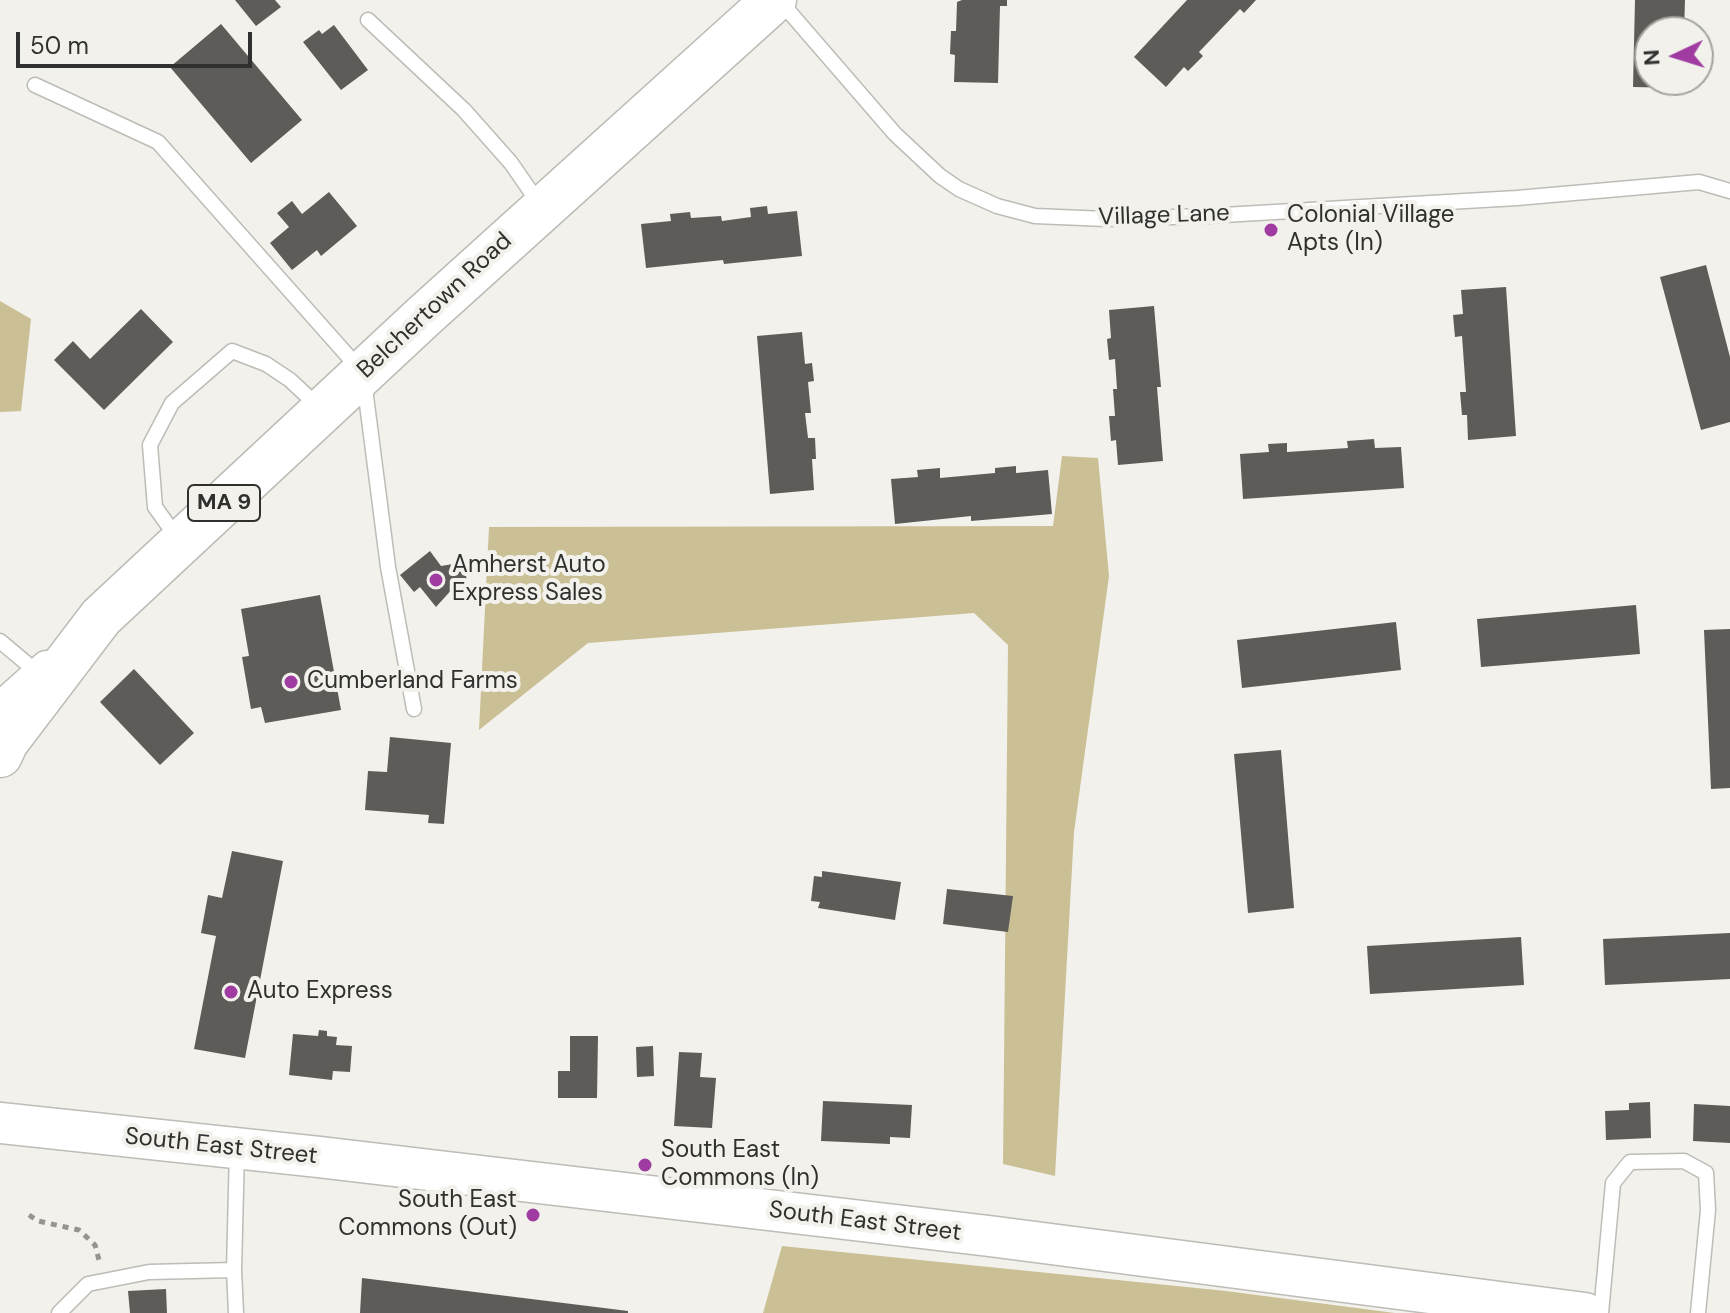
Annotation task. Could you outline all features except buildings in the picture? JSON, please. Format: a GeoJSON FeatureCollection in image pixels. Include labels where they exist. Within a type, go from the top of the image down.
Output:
{"type":"FeatureCollection","features":[{"type":"Feature","properties":{"kind":"highway","name":"Belchertown Road"},"geometry":{"type":"LineString","coordinates":[[0,755],[6,742],[101,617],[542,208],[776,0]]}},
{"type":"Feature","properties":{"kind":"main road","name":"South East Street"},"geometry":{"type":"LineString","coordinates":[[0,1123],[989,1236],[1585,1313]]}},
{"type":"Feature","properties":{"kind":"street","name":"Belchertown Road"},"geometry":{"type":"LineString","coordinates":[[0,706],[101,617]]}},
{"type":"Feature","properties":{"kind":"lane","name":"Village Lane"},"geometry":{"type":"LineString","coordinates":[[776,0],[895,134],[940,176],[959,189],[997,206],[1035,216],[1106,219],[1206,216],[1517,198],[1699,182],[1730,191]]}},
{"type":"Feature","properties":{"kind":"lane"},"geometry":{"type":"LineString","coordinates":[[368,20],[464,110],[511,163],[542,208]]}},
{"type":"Feature","properties":{"kind":"lane"},"geometry":{"type":"LineString","coordinates":[[35,85],[158,142],[363,373],[388,567],[414,709]]}},
{"type":"Feature","properties":{"kind":"lane"},"geometry":{"type":"LineString","coordinates":[[181,543],[155,507],[150,445],[172,403],[232,351],[266,364],[290,380],[323,410]]}},
{"type":"Feature","properties":{"kind":"lane"},"geometry":{"type":"LineString","coordinates":[[0,641],[38,673]]}},
{"type":"Feature","properties":{"kind":"lane"},"geometry":{"type":"LineString","coordinates":[[236,1313],[237,1148]]}},
{"type":"Feature","properties":{"kind":"lane"},"geometry":{"type":"LineString","coordinates":[[1601,1313],[1613,1183],[1630,1162],[1684,1161],[1706,1173],[1708,1210],[1698,1313]]}},
{"type":"Feature","properties":{"kind":"lane"},"geometry":{"type":"LineString","coordinates":[[59,1313],[88,1284],[149,1272],[234,1270]]}},
{"type":"Feature","properties":{"kind":"path"},"geometry":{"type":"LineString","coordinates":[[29,1215],[38,1221],[79,1230],[95,1245],[99,1262]]}},
{"type":"Feature","properties":{"kind":"shaded area"},"geometry":{"type":"Polygon","coordinates":[[[0,301],[31,319],[21,411],[0,412],[0,301]]]}},
{"type":"Feature","properties":{"kind":"shaded area"},"geometry":{"type":"Polygon","coordinates":[[[1062,456],[1098,458],[1109,576],[1074,832],[1055,1176],[1003,1164],[1008,645],[974,613],[588,643],[479,730],[489,527],[1053,526],[1062,456]]]}},
{"type":"Feature","properties":{"kind":"shaded area"},"geometry":{"type":"Polygon","coordinates":[[[782,1246],[1226,1291],[1395,1313],[763,1313],[782,1246]]]}},
{"type":"Feature","properties":{"kind":"place","name":"Colonial Village Apts (In)"},"geometry":{"type":"Point","coordinates":[1271,230]}},
{"type":"Feature","properties":{"kind":"place","name":"Amherst Auto Express Sales"},"geometry":{"type":"Point","coordinates":[436,580]}},
{"type":"Feature","properties":{"kind":"place","name":"Cumberland Farms"},"geometry":{"type":"Point","coordinates":[291,682]}},
{"type":"Feature","properties":{"kind":"place","name":"Auto Express"},"geometry":{"type":"Point","coordinates":[231,992]}},
{"type":"Feature","properties":{"kind":"place","name":"South East Commons (In)"},"geometry":{"type":"Point","coordinates":[645,1165]}},
{"type":"Feature","properties":{"kind":"place","name":"South East Commons (Out)"},"geometry":{"type":"Point","coordinates":[533,1215]}}]}
